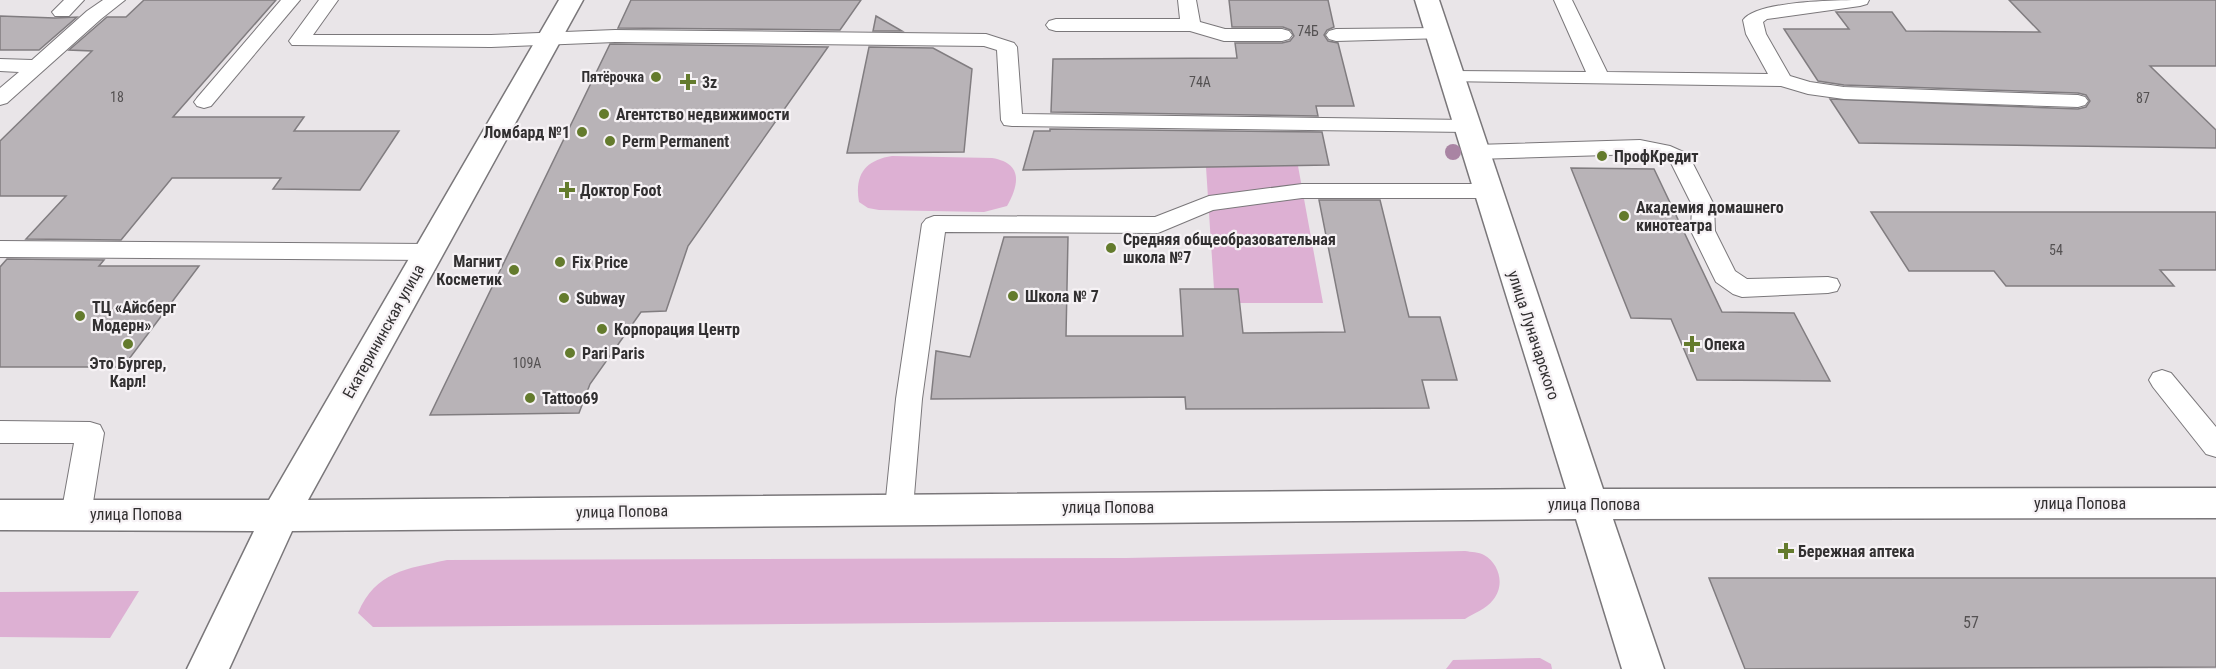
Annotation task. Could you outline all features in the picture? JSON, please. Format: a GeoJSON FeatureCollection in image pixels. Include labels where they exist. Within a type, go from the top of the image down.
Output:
{"type":"FeatureCollection","features":[{"type":"Feature","properties":{"kind":"main road","name":"Екатерининская улица"},"geometry":{"type":"LineString","coordinates":[[208,669],[280,516],[571,0]]}},
{"type":"Feature","properties":{"kind":"main road","name":"улица Луначарского"},"geometry":{"type":"LineString","coordinates":[[1427,0],[1643,669]]}},
{"type":"Feature","properties":{"kind":"main road","name":"улица Попова"},"geometry":{"type":"LineString","coordinates":[[0,515],[280,516],[899,508],[2216,503]]}},
{"type":"Feature","properties":{"kind":"lane"},"geometry":{"type":"LineString","coordinates":[[0,99],[94,15],[116,0]]}},
{"type":"Feature","properties":{"kind":"lane"},"geometry":{"type":"LineString","coordinates":[[204,102],[291,0]]}},
{"type":"Feature","properties":{"kind":"lane"},"geometry":{"type":"LineString","coordinates":[[329,0],[299,42],[491,41],[550,37],[986,40],[1007,47],[1012,120],[1640,147],[1662,151],[1680,159],[1699,196],[1703,205],[1703,231],[1725,276],[1742,288],[1828,285]]}},
{"type":"Feature","properties":{"kind":"lane"},"geometry":{"type":"LineString","coordinates":[[1187,0],[1191,25]]}},
{"type":"Feature","properties":{"kind":"lane"},"geometry":{"type":"LineString","coordinates":[[1563,0],[1599,78]]}},
{"type":"Feature","properties":{"kind":"lane"},"geometry":{"type":"LineString","coordinates":[[1782,80],[1756,34],[1753,20],[1762,14],[1860,0]]}},
{"type":"Feature","properties":{"kind":"lane"},"geometry":{"type":"LineString","coordinates":[[1056,25],[1191,25],[1224,35],[1282,35]]}},
{"type":"Feature","properties":{"kind":"lane"},"geometry":{"type":"LineString","coordinates":[[1336,35],[1438,34]]}},
{"type":"Feature","properties":{"kind":"lane"},"geometry":{"type":"LineString","coordinates":[[0,65],[37,66]]}},
{"type":"Feature","properties":{"kind":"lane"},"geometry":{"type":"LineString","coordinates":[[1451,77],[1782,80],[1808,88],[1844,93],[2078,100]]}},
{"type":"Feature","properties":{"kind":"lane"},"geometry":{"type":"LineString","coordinates":[[899,508],[909,399],[934,224],[1158,225],[1209,203],[1302,191],[1488,191]]}},
{"type":"Feature","properties":{"kind":"lane"},"geometry":{"type":"LineString","coordinates":[[0,249],[428,252]]}},
{"type":"Feature","properties":{"kind":"lane"},"geometry":{"type":"LineString","coordinates":[[2162,380],[2216,446]]}},
{"type":"Feature","properties":{"kind":"lane"},"geometry":{"type":"LineString","coordinates":[[0,432],[90,433],[75,515]]}},
{"type":"Feature","properties":{"kind":"shaded area"},"geometry":{"type":"Polygon","coordinates":[[[892,156],[992,158],[1009,164],[1016,175],[1016,182],[1007,206],[984,212],[868,208],[859,202],[860,176],[875,161],[892,156]]]}},
{"type":"Feature","properties":{"kind":"shaded area"},"geometry":{"type":"Polygon","coordinates":[[[1298,166],[1323,303],[1239,303],[1238,289],[1214,289],[1206,167],[1298,166]]]}},
{"type":"Feature","properties":{"kind":"shaded area"},"geometry":{"type":"Polygon","coordinates":[[[1465,551],[1480,553],[1489,559],[1497,570],[1500,582],[1497,594],[1490,603],[1465,619],[373,627],[358,613],[365,599],[383,580],[418,566],[447,560],[1126,558],[1465,551]]]}},
{"type":"Feature","properties":{"kind":"shaded area"},"geometry":{"type":"Polygon","coordinates":[[[139,591],[110,638],[0,637],[0,592],[139,591]]]}},
{"type":"Feature","properties":{"kind":"shaded area"},"geometry":{"type":"Polygon","coordinates":[[[1540,658],[1551,664],[1552,669],[1446,669],[1453,660],[1540,658]]]}},
{"type":"Feature","properties":{"kind":"building"},"geometry":{"type":"Polygon","coordinates":[[[144,0],[276,0],[173,117],[304,117],[294,131],[399,131],[360,190],[273,189],[281,178],[172,178],[121,240],[26,239],[66,196],[0,196],[0,141],[92,51],[69,50],[107,17],[126,17],[144,0]]]}},
{"type":"Feature","properties":{"kind":"building"},"geometry":{"type":"Polygon","coordinates":[[[631,0],[861,0],[840,30],[618,28],[631,0]]]}},
{"type":"Feature","properties":{"kind":"building"},"geometry":{"type":"Polygon","coordinates":[[[1229,0],[1328,0],[1334,27],[1327,30],[1324,35],[1328,41],[1338,43],[1354,106],[1316,106],[1318,116],[1051,112],[1053,59],[1237,58],[1235,43],[1282,43],[1290,41],[1294,36],[1291,30],[1283,27],[1232,27],[1229,0]]]}},
{"type":"Feature","properties":{"kind":"building"},"geometry":{"type":"Polygon","coordinates":[[[2009,0],[2216,0],[2216,66],[2150,66],[2216,130],[2216,148],[1859,143],[1830,99],[2078,109],[2086,107],[2090,101],[2086,95],[2078,93],[1844,85],[1818,81],[1784,29],[1849,29],[1836,12],[1892,12],[1906,31],[2040,32],[2009,0]]]}},
{"type":"Feature","properties":{"kind":"building"},"geometry":{"type":"Polygon","coordinates":[[[0,16],[77,17],[39,50],[0,50],[0,16]]]}},
{"type":"Feature","properties":{"kind":"building"},"geometry":{"type":"Polygon","coordinates":[[[876,16],[902,31],[873,31],[876,16]]]}},
{"type":"Feature","properties":{"kind":"building"},"geometry":{"type":"Polygon","coordinates":[[[610,44],[828,47],[688,246],[666,311],[641,312],[590,384],[579,413],[430,415],[610,44]]]}},
{"type":"Feature","properties":{"kind":"building"},"geometry":{"type":"Polygon","coordinates":[[[869,47],[933,48],[972,69],[964,152],[847,153],[869,47]]]}},
{"type":"Feature","properties":{"kind":"building"},"geometry":{"type":"Polygon","coordinates":[[[1050,129],[1322,132],[1329,165],[1023,170],[1034,131],[1050,131],[1050,129]]]}},
{"type":"Feature","properties":{"kind":"building"},"geometry":{"type":"Polygon","coordinates":[[[1571,168],[1654,169],[1722,312],[1794,313],[1830,381],[1697,380],[1671,319],[1631,318],[1571,168]]]}},
{"type":"Feature","properties":{"kind":"building","name":"Школа № 7"},"geometry":{"type":"Polygon","coordinates":[[[1319,200],[1380,200],[1409,317],[1440,317],[1457,380],[1422,380],[1429,408],[1186,409],[1185,397],[931,399],[936,351],[970,357],[1004,237],[1068,237],[1066,336],[1183,336],[1180,289],[1238,289],[1243,333],[1345,332],[1319,200]]]}},
{"type":"Feature","properties":{"kind":"building"},"geometry":{"type":"Polygon","coordinates":[[[1871,212],[2216,212],[2216,270],[2160,270],[2174,286],[2006,286],[1994,271],[1909,271],[1871,212]]]}},
{"type":"Feature","properties":{"kind":"building","name":"ТЦ «Айсберг Модерн»"},"geometry":{"type":"Polygon","coordinates":[[[7,259],[104,260],[99,266],[199,266],[123,367],[0,367],[0,267],[7,259]]]}},
{"type":"Feature","properties":{"kind":"building"},"geometry":{"type":"Polygon","coordinates":[[[1709,578],[2216,578],[2216,667],[1745,669],[1709,578]]]}},
{"type":"Feature","properties":{"kind":"place","name":"Пятёрочка"},"geometry":{"type":"Point","coordinates":[656,77]}},
{"type":"Feature","properties":{"kind":"place","name":"3z"},"geometry":{"type":"Point","coordinates":[688,82]}},
{"type":"Feature","properties":{"kind":"place","name":"Агентство недвижимости"},"geometry":{"type":"Point","coordinates":[604,114]}},
{"type":"Feature","properties":{"kind":"place","name":"Ломбард №1"},"geometry":{"type":"Point","coordinates":[582,132]}},
{"type":"Feature","properties":{"kind":"place","name":"Perm Permanent"},"geometry":{"type":"Point","coordinates":[610,141]}},
{"type":"Feature","properties":{"kind":"place","name":"ПрофКредит"},"geometry":{"type":"Point","coordinates":[1602,156]}},
{"type":"Feature","properties":{"kind":"place","name":"Доктор Foot"},"geometry":{"type":"Point","coordinates":[567,190]}},
{"type":"Feature","properties":{"kind":"place","name":"Академия домашнего кинотеатра"},"geometry":{"type":"Point","coordinates":[1624,216]}},
{"type":"Feature","properties":{"kind":"place","name":"Средняя общеобразовательная школа №7"},"geometry":{"type":"Point","coordinates":[1111,248]}},
{"type":"Feature","properties":{"kind":"place","name":"Fix Price"},"geometry":{"type":"Point","coordinates":[560,262]}},
{"type":"Feature","properties":{"kind":"place","name":"Магнит Косметик"},"geometry":{"type":"Point","coordinates":[514,270]}},
{"type":"Feature","properties":{"kind":"place","name":"Школа № 7"},"geometry":{"type":"Point","coordinates":[1013,296]}},
{"type":"Feature","properties":{"kind":"place","name":"Subway"},"geometry":{"type":"Point","coordinates":[564,298]}},
{"type":"Feature","properties":{"kind":"place","name":"ТЦ «Айсберг Модерн»"},"geometry":{"type":"Point","coordinates":[80,316]}},
{"type":"Feature","properties":{"kind":"place","name":"Корпорация Центр"},"geometry":{"type":"Point","coordinates":[602,329]}},
{"type":"Feature","properties":{"kind":"place","name":"Это Бургер, Карл!"},"geometry":{"type":"Point","coordinates":[128,344]}},
{"type":"Feature","properties":{"kind":"place","name":"Опека"},"geometry":{"type":"Point","coordinates":[1692,344]}},
{"type":"Feature","properties":{"kind":"place","name":"Pari Paris"},"geometry":{"type":"Point","coordinates":[570,353]}},
{"type":"Feature","properties":{"kind":"place","name":"Tattoo69"},"geometry":{"type":"Point","coordinates":[530,398]}},
{"type":"Feature","properties":{"kind":"place","name":"Бережная аптека"},"geometry":{"type":"Point","coordinates":[1786,551]}}]}
